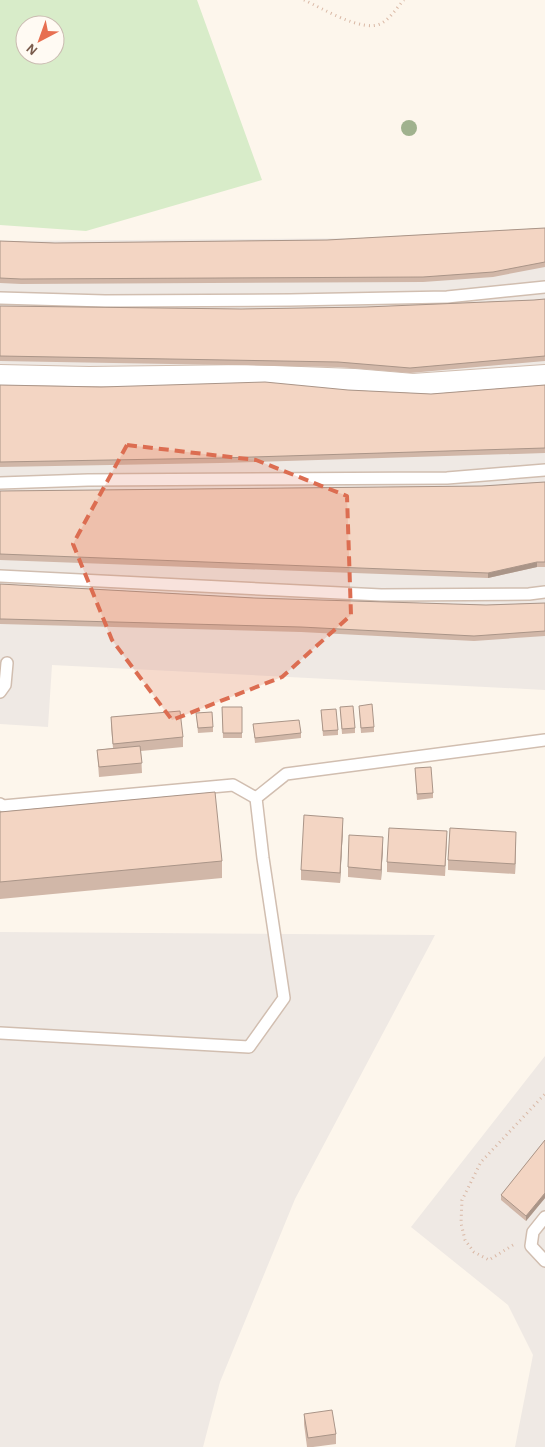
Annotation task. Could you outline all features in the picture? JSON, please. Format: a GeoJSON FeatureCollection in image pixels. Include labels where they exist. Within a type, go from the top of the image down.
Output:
{"type":"FeatureCollection","features":[{"type":"Feature","properties":{"kind":"street"},"geometry":{"type":"LineString","coordinates":[[0,377],[89,379],[247,377],[354,381],[413,386],[545,377]]}},
{"type":"Feature","properties":{"kind":"lane"},"geometry":{"type":"LineString","coordinates":[[0,298],[105,301],[447,297],[545,286]]}},
{"type":"Feature","properties":{"kind":"lane"},"geometry":{"type":"LineString","coordinates":[[0,483],[88,480],[448,478],[545,470]]}},
{"type":"Feature","properties":{"kind":"lane"},"geometry":{"type":"LineString","coordinates":[[0,576],[381,595],[529,594],[545,592]]}},
{"type":"Feature","properties":{"kind":"lane"},"geometry":{"type":"LineString","coordinates":[[0,692],[5,685],[8,664]]}},
{"type":"Feature","properties":{"kind":"lane"},"geometry":{"type":"LineString","coordinates":[[256,798],[286,774],[545,740]]}},
{"type":"Feature","properties":{"kind":"lane"},"geometry":{"type":"LineString","coordinates":[[0,804],[3,806],[233,785],[256,798]]}},
{"type":"Feature","properties":{"kind":"lane"},"geometry":{"type":"LineString","coordinates":[[0,1033],[250,1047],[284,998],[256,798]]}},
{"type":"Feature","properties":{"kind":"lane"},"geometry":{"type":"LineString","coordinates":[[545,1217],[533,1232],[531,1246],[545,1261]]}},
{"type":"Feature","properties":{"kind":"path"},"geometry":{"type":"LineString","coordinates":[[304,0],[358,24],[375,25],[381,24],[388,18],[404,0]]}},
{"type":"Feature","properties":{"kind":"path"},"geometry":{"type":"LineString","coordinates":[[531,1246],[514,1245],[489,1260],[474,1252],[465,1240],[461,1223],[462,1200],[481,1162],[545,1094]]}},
{"type":"Feature","properties":{"kind":"highlighted area"},"geometry":{"type":"Polygon","coordinates":[[[127,445],[256,460],[347,496],[351,615],[282,677],[172,720],[112,640],[73,544],[127,445]]]}},
{"type":"Feature","properties":{"kind":"shaded area"},"geometry":{"type":"Polygon","coordinates":[[[545,229],[545,690],[52,665],[48,727],[0,724],[0,241],[370,238],[545,229]]]}},
{"type":"Feature","properties":{"kind":"shaded area"},"geometry":{"type":"Polygon","coordinates":[[[0,932],[435,935],[295,1199],[220,1382],[203,1447],[0,1447],[0,932]]]}},
{"type":"Feature","properties":{"kind":"shaded area"},"geometry":{"type":"Polygon","coordinates":[[[545,1056],[545,1447],[515,1447],[533,1355],[508,1305],[411,1227],[545,1056]]]}},
{"type":"Feature","properties":{"kind":"green space"},"geometry":{"type":"Polygon","coordinates":[[[0,0],[197,0],[262,180],[86,231],[0,225],[0,0]]]}},
{"type":"Feature","properties":{"kind":"building"},"geometry":{"type":"Polygon","coordinates":[[[545,228],[545,262],[493,272],[423,277],[0,278],[0,241],[55,243],[327,240],[545,228]]]}},
{"type":"Feature","properties":{"kind":"building"},"geometry":{"type":"Polygon","coordinates":[[[545,299],[545,356],[410,368],[338,362],[0,356],[0,306],[241,309],[366,307],[545,299]]]}},
{"type":"Feature","properties":{"kind":"building"},"geometry":{"type":"Polygon","coordinates":[[[265,382],[348,390],[431,394],[545,385],[545,448],[220,458],[0,462],[0,385],[101,387],[265,382]]]}},
{"type":"Feature","properties":{"kind":"building"},"geometry":{"type":"Polygon","coordinates":[[[545,482],[545,562],[537,562],[488,573],[0,554],[0,491],[482,486],[545,482]]]}},
{"type":"Feature","properties":{"kind":"building"},"geometry":{"type":"Polygon","coordinates":[[[0,584],[254,598],[486,605],[545,603],[545,631],[474,636],[301,627],[0,619],[0,584]]]}},
{"type":"Feature","properties":{"kind":"building"},"geometry":{"type":"Polygon","coordinates":[[[372,704],[374,727],[361,728],[359,706],[372,704]]]}},
{"type":"Feature","properties":{"kind":"building"},"geometry":{"type":"Polygon","coordinates":[[[353,706],[355,728],[342,729],[340,707],[353,706]]]}},
{"type":"Feature","properties":{"kind":"building"},"geometry":{"type":"Polygon","coordinates":[[[222,707],[242,707],[242,733],[223,733],[222,707]]]}},
{"type":"Feature","properties":{"kind":"building"},"geometry":{"type":"Polygon","coordinates":[[[336,709],[338,730],[323,731],[321,710],[336,709]]]}},
{"type":"Feature","properties":{"kind":"building"},"geometry":{"type":"Polygon","coordinates":[[[180,711],[183,737],[113,744],[111,717],[180,711]]]}},
{"type":"Feature","properties":{"kind":"building"},"geometry":{"type":"Polygon","coordinates":[[[212,712],[213,727],[198,728],[196,713],[212,712]]]}},
{"type":"Feature","properties":{"kind":"building"},"geometry":{"type":"Polygon","coordinates":[[[299,720],[301,733],[255,738],[253,724],[299,720]]]}},
{"type":"Feature","properties":{"kind":"building"},"geometry":{"type":"Polygon","coordinates":[[[140,746],[142,763],[99,767],[97,750],[140,746]]]}},
{"type":"Feature","properties":{"kind":"building"},"geometry":{"type":"Polygon","coordinates":[[[431,767],[433,793],[417,794],[415,768],[431,767]]]}},
{"type":"Feature","properties":{"kind":"building"},"geometry":{"type":"Polygon","coordinates":[[[215,792],[222,861],[0,882],[0,812],[215,792]]]}},
{"type":"Feature","properties":{"kind":"building"},"geometry":{"type":"Polygon","coordinates":[[[304,815],[343,818],[340,873],[301,870],[304,815]]]}},
{"type":"Feature","properties":{"kind":"building"},"geometry":{"type":"Polygon","coordinates":[[[389,828],[447,831],[445,866],[387,862],[389,828]]]}},
{"type":"Feature","properties":{"kind":"building"},"geometry":{"type":"Polygon","coordinates":[[[450,828],[516,832],[515,864],[448,860],[450,828]]]}},
{"type":"Feature","properties":{"kind":"building"},"geometry":{"type":"Polygon","coordinates":[[[349,835],[383,837],[381,870],[348,867],[349,835]]]}},
{"type":"Feature","properties":{"kind":"building"},"geometry":{"type":"Polygon","coordinates":[[[545,1140],[545,1193],[526,1216],[501,1195],[545,1140]]]}},
{"type":"Feature","properties":{"kind":"building"},"geometry":{"type":"Polygon","coordinates":[[[332,1410],[336,1434],[308,1438],[304,1414],[332,1410]]]}}]}
